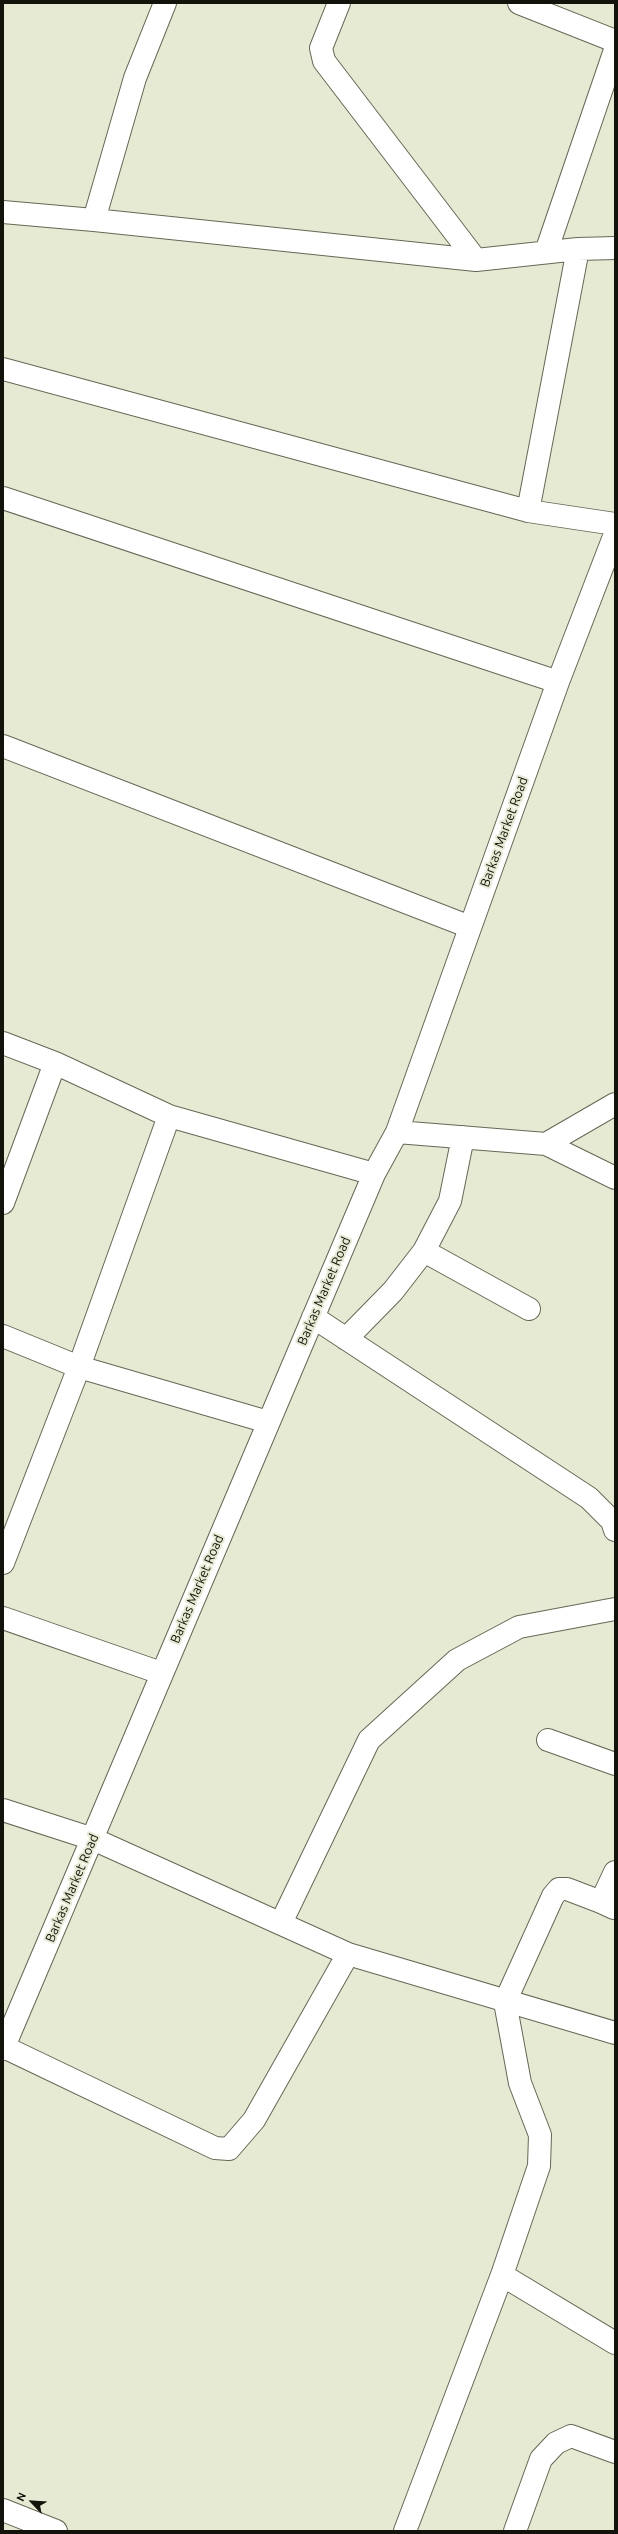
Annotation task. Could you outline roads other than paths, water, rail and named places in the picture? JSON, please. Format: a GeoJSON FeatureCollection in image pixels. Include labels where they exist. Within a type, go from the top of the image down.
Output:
{"type":"FeatureCollection","features":[{"type":"Feature","properties":{"kind":"street"},"geometry":{"type":"LineString","coordinates":[[94,220],[135,78],[165,3]]}},
{"type":"Feature","properties":{"kind":"street"},"geometry":{"type":"LineString","coordinates":[[339,3],[320,48],[324,61],[476,260]]}},
{"type":"Feature","properties":{"kind":"street"},"geometry":{"type":"LineString","coordinates":[[519,3],[615,41]]}},
{"type":"Feature","properties":{"kind":"street"},"geometry":{"type":"LineString","coordinates":[[546,252],[615,50]]}},
{"type":"Feature","properties":{"kind":"street"},"geometry":{"type":"LineString","coordinates":[[3,212],[94,220],[476,260],[578,249],[615,248]]}},
{"type":"Feature","properties":{"kind":"street"},"geometry":{"type":"LineString","coordinates":[[528,511],[578,249]]}},
{"type":"Feature","properties":{"kind":"street"},"geometry":{"type":"LineString","coordinates":[[3,369],[528,511],[615,524]]}},
{"type":"Feature","properties":{"kind":"street"},"geometry":{"type":"LineString","coordinates":[[3,498],[558,682]]}},
{"type":"Feature","properties":{"kind":"street","name":"Barkas Market Road"},"geometry":{"type":"LineString","coordinates":[[3,2048],[374,1174],[397,1132],[558,682],[615,534]]}},
{"type":"Feature","properties":{"kind":"street"},"geometry":{"type":"LineString","coordinates":[[3,746],[470,927]]}},
{"type":"Feature","properties":{"kind":"street"},"geometry":{"type":"LineString","coordinates":[[3,1043],[55,1062],[169,1116],[374,1174]]}},
{"type":"Feature","properties":{"kind":"street"},"geometry":{"type":"LineString","coordinates":[[3,1203],[55,1062]]}},
{"type":"Feature","properties":{"kind":"street"},"geometry":{"type":"LineString","coordinates":[[546,1144],[615,1104]]}},
{"type":"Feature","properties":{"kind":"street"},"geometry":{"type":"LineString","coordinates":[[3,1563],[80,1367],[169,1116]]}},
{"type":"Feature","properties":{"kind":"street"},"geometry":{"type":"LineString","coordinates":[[397,1132],[546,1144],[615,1178]]}},
{"type":"Feature","properties":{"kind":"street"},"geometry":{"type":"LineString","coordinates":[[346,1339],[393,1291],[424,1251],[450,1201],[464,1137]]}},
{"type":"Feature","properties":{"kind":"street"},"geometry":{"type":"LineString","coordinates":[[424,1251],[529,1309]]}},
{"type":"Feature","properties":{"kind":"street"},"geometry":{"type":"LineString","coordinates":[[313,1317],[589,1498],[612,1521],[615,1530]]}},
{"type":"Feature","properties":{"kind":"street"},"geometry":{"type":"LineString","coordinates":[[3,1336],[80,1367],[268,1422]]}},
{"type":"Feature","properties":{"kind":"street"},"geometry":{"type":"LineString","coordinates":[[281,1923],[369,1740],[457,1660],[519,1627],[615,1609]]}},
{"type":"Feature","properties":{"kind":"street"},"geometry":{"type":"LineString","coordinates":[[3,1618],[161,1673]]}},
{"type":"Feature","properties":{"kind":"street"},"geometry":{"type":"LineString","coordinates":[[548,1740],[615,1764]]}},
{"type":"Feature","properties":{"kind":"street"},"geometry":{"type":"LineString","coordinates":[[3,1810],[93,1839],[348,1954],[615,2033]]}},
{"type":"Feature","properties":{"kind":"street"},"geometry":{"type":"LineString","coordinates":[[405,2531],[502,2275],[539,2166],[540,2135],[520,2083],[506,2002],[553,1896],[559,1889],[567,1890],[608,1905],[615,1872]]}},
{"type":"Feature","properties":{"kind":"street"},"geometry":{"type":"LineString","coordinates":[[3,2048],[215,2148],[229,2149],[241,2138],[254,2120],[348,1954]]}},
{"type":"Feature","properties":{"kind":"street"},"geometry":{"type":"LineString","coordinates":[[502,2275],[615,2343]]}},
{"type":"Feature","properties":{"kind":"street"},"geometry":{"type":"LineString","coordinates":[[515,2531],[541,2459],[556,2443],[571,2436],[615,2452]]}},
{"type":"Feature","properties":{"kind":"street"},"geometry":{"type":"LineString","coordinates":[[3,2510],[56,2531]]}}]}
